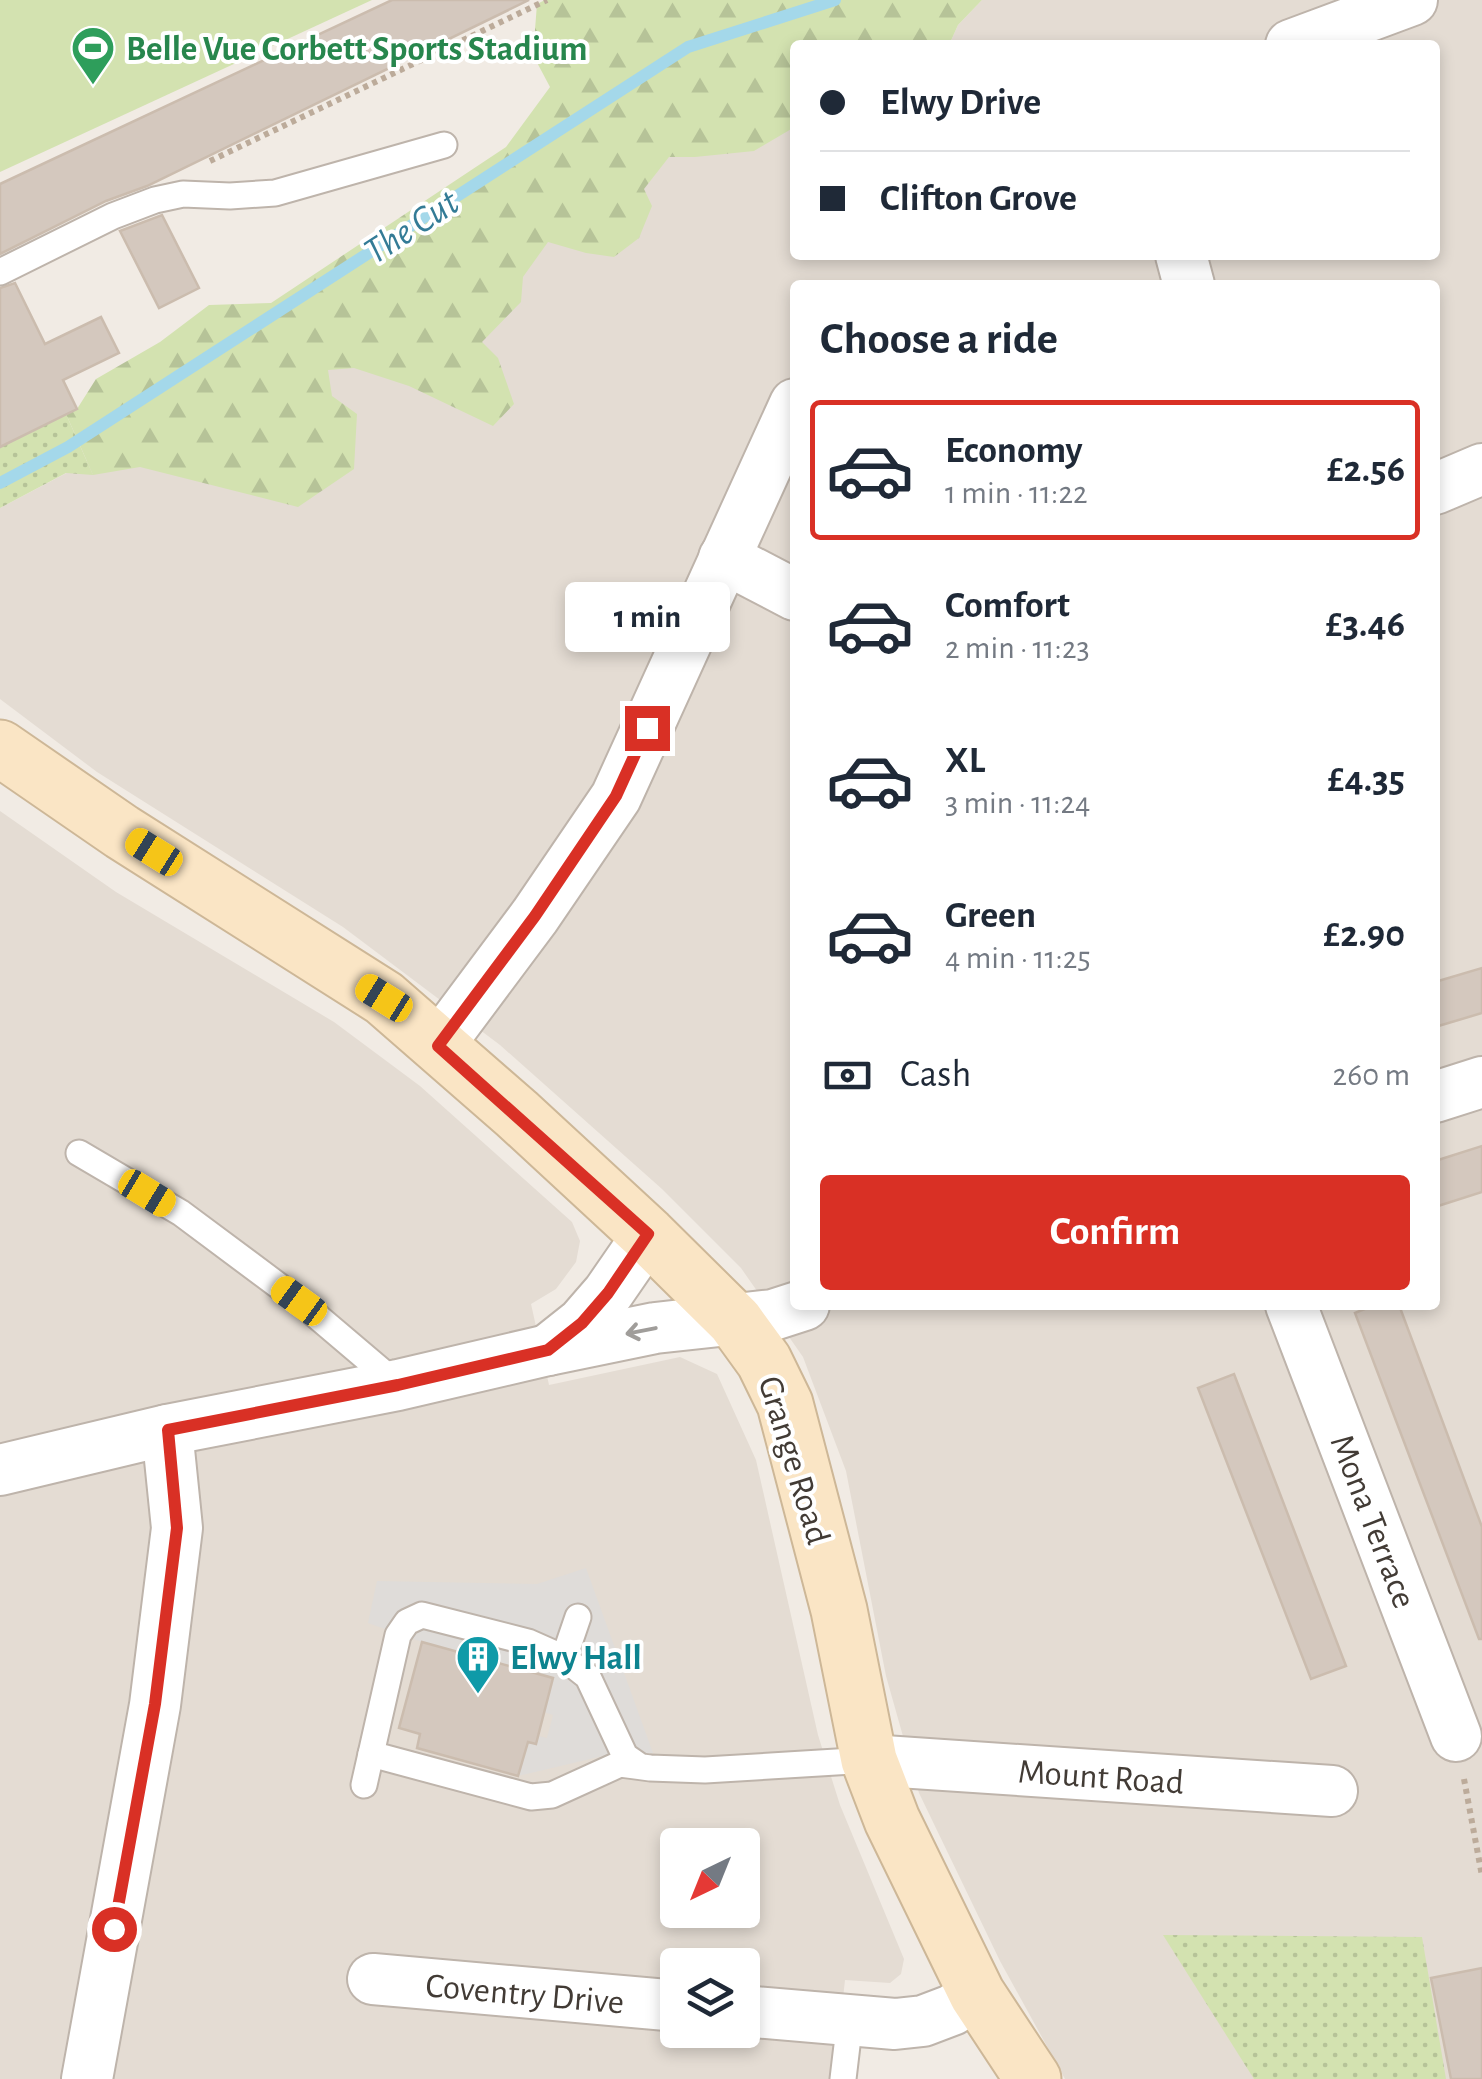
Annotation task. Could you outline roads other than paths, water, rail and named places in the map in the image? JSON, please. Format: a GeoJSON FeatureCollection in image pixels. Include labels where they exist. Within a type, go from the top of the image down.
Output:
{"type":"FeatureCollection","features":[{"type":"Feature","properties":{"kind":"main road","name":"Grange Road"},"geometry":{"type":"LineString","coordinates":[[0,748],[122,832],[384,998],[648,1234],[735,1321],[764,1361],[785,1404],[838,1610],[869,1760],[892,1820],[977,1994],[1034,2079]]}},
{"type":"Feature","properties":{"kind":"street"},"geometry":{"type":"LineString","coordinates":[[1304,40],[1412,0]]}},
{"type":"Feature","properties":{"kind":"street"},"geometry":{"type":"LineString","coordinates":[[438,1046],[535,916],[616,796],[790,415]]}},
{"type":"Feature","properties":{"kind":"street"},"geometry":{"type":"LineString","coordinates":[[1440,487],[1482,470]]}},
{"type":"Feature","properties":{"kind":"street"},"geometry":{"type":"LineString","coordinates":[[724,558],[790,592]]}},
{"type":"Feature","properties":{"kind":"street"},"geometry":{"type":"LineString","coordinates":[[1440,1095],[1482,1082]]}},
{"type":"Feature","properties":{"kind":"street"},"geometry":{"type":"LineString","coordinates":[[548,1350],[582,1323],[608,1293],[648,1234]]}},
{"type":"Feature","properties":{"kind":"street"},"geometry":{"type":"LineString","coordinates":[[0,1470],[168,1430],[398,1385],[654,1328],[773,1316],[790,1310]]}},
{"type":"Feature","properties":{"kind":"street","name":"Mona Terrace"},"geometry":{"type":"LineString","coordinates":[[1293,1310],[1456,1736]]}},
{"type":"Feature","properties":{"kind":"street"},"geometry":{"type":"LineString","coordinates":[[87,2079],[155,1704],[170,1586],[177,1528],[168,1430]]}},
{"type":"Feature","properties":{"kind":"street","name":"Mount Road"},"geometry":{"type":"LineString","coordinates":[[869,1760],[1332,1792]]}},
{"type":"Feature","properties":{"kind":"street","name":"Coventry Drive"},"geometry":{"type":"LineString","coordinates":[[373,1980],[660,2004]]}},
{"type":"Feature","properties":{"kind":"street"},"geometry":{"type":"LineString","coordinates":[[760,2012],[894,2024],[924,2021],[977,1994]]}},
{"type":"Feature","properties":{"kind":"lane"},"geometry":{"type":"LineString","coordinates":[[0,272],[113,216],[155,200],[182,194],[275,194],[444,145]]}},
{"type":"Feature","properties":{"kind":"lane"},"geometry":{"type":"LineString","coordinates":[[79,1153],[180,1213],[299,1301],[398,1385]]}},
{"type":"Feature","properties":{"kind":"lane"},"geometry":{"type":"LineString","coordinates":[[364,1784],[398,1636],[407,1622],[422,1615],[528,1642],[564,1658],[588,1677],[626,1756],[650,1768],[705,1770],[869,1760]]}},
{"type":"Feature","properties":{"kind":"lane"},"geometry":{"type":"LineString","coordinates":[[564,1658],[578,1617]]}},
{"type":"Feature","properties":{"kind":"lane"},"geometry":{"type":"LineString","coordinates":[[371,1754],[531,1796],[552,1795],[620,1764],[638,1764]]}},
{"type":"Feature","properties":{"kind":"lane"},"geometry":{"type":"LineString","coordinates":[[843,2079],[850,2020]]}},
{"type":"Feature","properties":{"kind":"waterway","name":"The Cut"},"geometry":{"type":"LineString","coordinates":[[0,483],[68,447],[688,47],[835,0]]}},
{"type":"Feature","properties":{"kind":"place","name":"Belle Vue Corbett Sports Stadium"},"geometry":{"type":"Point","coordinates":[93,86]}},
{"type":"Feature","properties":{"kind":"place","name":"Elwy Hall"},"geometry":{"type":"Point","coordinates":[478,1695]}}]}
